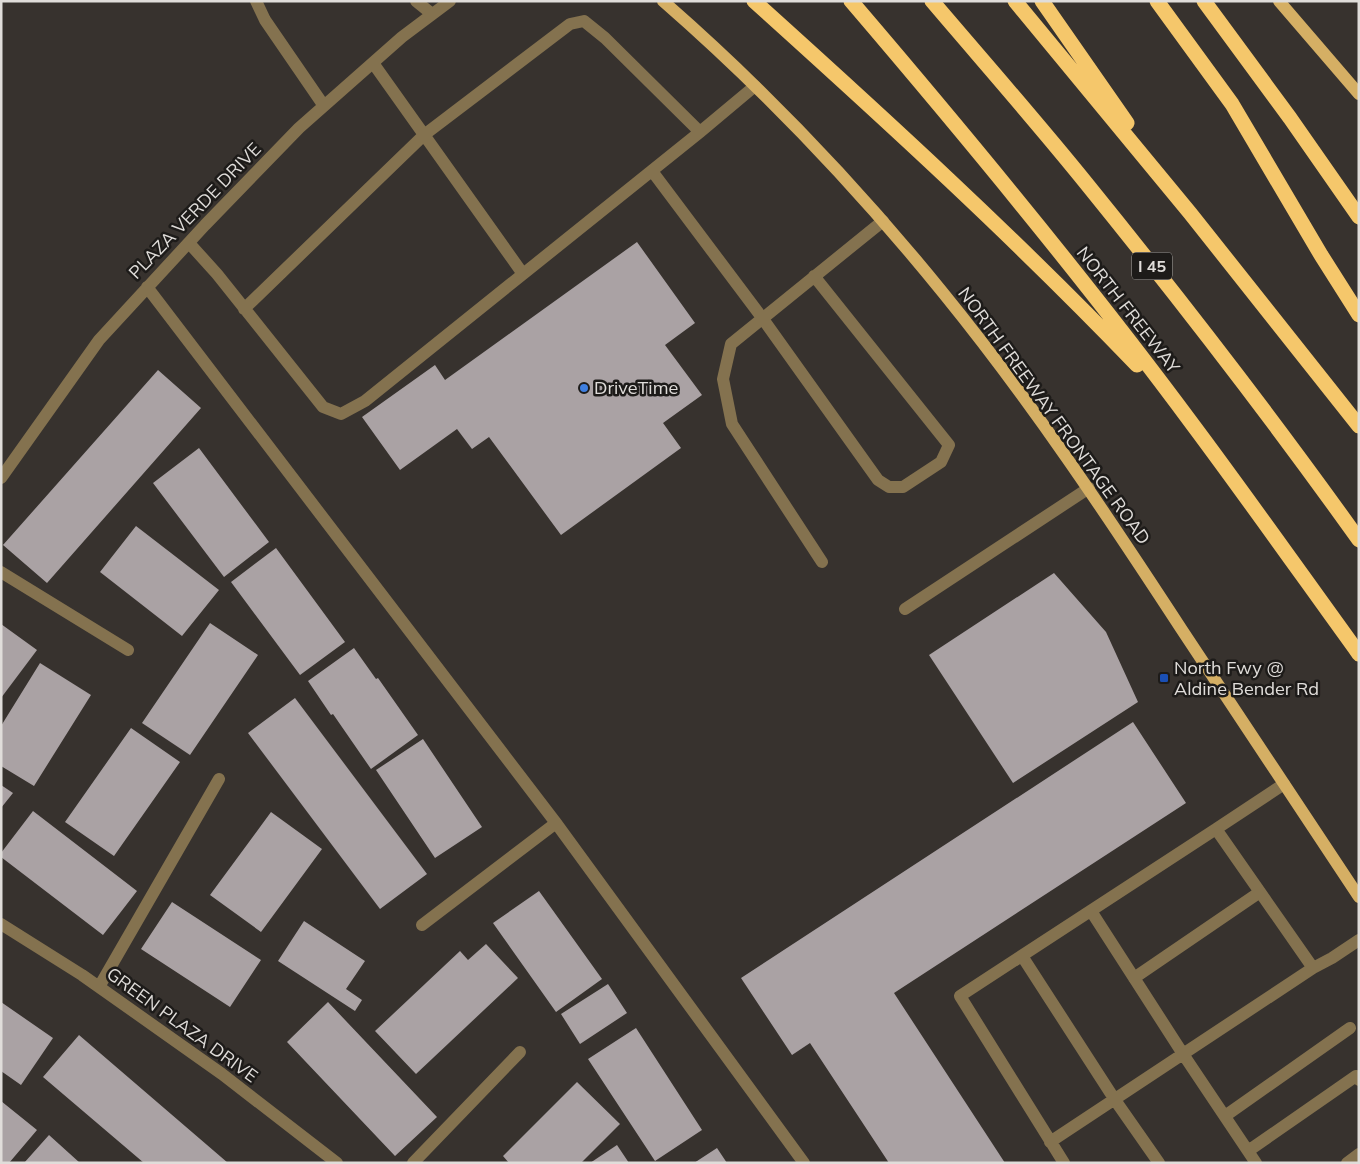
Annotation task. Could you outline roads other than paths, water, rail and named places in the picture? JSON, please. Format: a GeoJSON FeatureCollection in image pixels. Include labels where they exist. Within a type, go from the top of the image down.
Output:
{"type":"FeatureCollection","features":[{"type":"Feature","properties":{"kind":"highway"},"geometry":{"type":"LineString","coordinates":[[754,1],[864,100],[1033,260],[1193,424]]}},
{"type":"Feature","properties":{"kind":"highway","name":"NORTH FREEWAY"},"geometry":{"type":"LineString","coordinates":[[851,1],[957,125],[1076,273],[1193,424],[1359,654]]}},
{"type":"Feature","properties":{"kind":"highway","name":"I 45"},"geometry":{"type":"LineString","coordinates":[[932,1],[1085,182],[1195,320],[1359,540]]}},
{"type":"Feature","properties":{"kind":"highway"},"geometry":{"type":"LineString","coordinates":[[1015,1],[1190,213],[1359,426]]}},
{"type":"Feature","properties":{"kind":"highway"},"geometry":{"type":"LineString","coordinates":[[1042,1],[1190,213]]}},
{"type":"Feature","properties":{"kind":"highway"},"geometry":{"type":"LineString","coordinates":[[1157,1],[1232,104],[1321,255],[1359,315]]}},
{"type":"Feature","properties":{"kind":"highway"},"geometry":{"type":"LineString","coordinates":[[1204,1],[1290,118],[1359,217]]}},
{"type":"Feature","properties":{"kind":"main road","name":"NORTH FREEWAY FRONTAGE ROAD"},"geometry":{"type":"LineString","coordinates":[[663,1],[697,30],[755,86],[823,156],[883,221],[945,295],[1089,488],[1359,898]]}},
{"type":"Feature","properties":{"kind":"main road"},"geometry":{"type":"LineString","coordinates":[[1279,1],[1359,94]]}},
{"type":"Feature","properties":{"kind":"street"},"geometry":{"type":"LineString","coordinates":[[256,1],[265,20],[324,106]]}},
{"type":"Feature","properties":{"kind":"street"},"geometry":{"type":"LineString","coordinates":[[416,1],[432,14]]}},
{"type":"Feature","properties":{"kind":"street","name":"PLAZA VERDE DRIVE"},"geometry":{"type":"LineString","coordinates":[[1,478],[100,340],[147,287],[299,128],[402,37],[450,1]]}},
{"type":"Feature","properties":{"kind":"street"},"geometry":{"type":"LineString","coordinates":[[244,309],[424,135],[570,24],[584,21],[605,38],[700,132]]}},
{"type":"Feature","properties":{"kind":"street"},"geometry":{"type":"LineString","coordinates":[[373,63],[523,274]]}},
{"type":"Feature","properties":{"kind":"street"},"geometry":{"type":"LineString","coordinates":[[189,243],[323,407],[341,414],[366,401],[755,86]]}},
{"type":"Feature","properties":{"kind":"street"},"geometry":{"type":"LineString","coordinates":[[652,170],[763,319],[878,480],[889,487],[903,487],[941,462],[949,444],[814,276]]}},
{"type":"Feature","properties":{"kind":"street"},"geometry":{"type":"LineString","coordinates":[[822,562],[732,424],[723,379],[731,344],[883,221]]}},
{"type":"Feature","properties":{"kind":"street"},"geometry":{"type":"LineString","coordinates":[[147,287],[556,823],[804,1163]]}},
{"type":"Feature","properties":{"kind":"street"},"geometry":{"type":"LineString","coordinates":[[905,610],[1089,488]]}},
{"type":"Feature","properties":{"kind":"street"},"geometry":{"type":"LineString","coordinates":[[1,572],[128,650]]}},
{"type":"Feature","properties":{"kind":"street"},"geometry":{"type":"LineString","coordinates":[[99,987],[219,779]]}},
{"type":"Feature","properties":{"kind":"street"},"geometry":{"type":"LineString","coordinates":[[1064,1163],[960,996],[1284,784]]}},
{"type":"Feature","properties":{"kind":"street"},"geometry":{"type":"LineString","coordinates":[[422,925],[556,823]]}},
{"type":"Feature","properties":{"kind":"street"},"geometry":{"type":"LineString","coordinates":[[1216,830],[1314,968]]}},
{"type":"Feature","properties":{"kind":"street"},"geometry":{"type":"LineString","coordinates":[[1134,978],[1260,892]]}},
{"type":"Feature","properties":{"kind":"street"},"geometry":{"type":"LineString","coordinates":[[1091,911],[1256,1163]]}},
{"type":"Feature","properties":{"kind":"street","name":"GREEN PLAZA DRIVE"},"geometry":{"type":"LineString","coordinates":[[1,924],[99,987],[222,1074],[337,1163]]}},
{"type":"Feature","properties":{"kind":"street"},"geometry":{"type":"LineString","coordinates":[[1050,1142],[1359,940]]}},
{"type":"Feature","properties":{"kind":"street"},"geometry":{"type":"LineString","coordinates":[[1022,956],[1114,1100],[1159,1163]]}},
{"type":"Feature","properties":{"kind":"street"},"geometry":{"type":"LineString","coordinates":[[1225,1116],[1350,1028]]}},
{"type":"Feature","properties":{"kind":"street"},"geometry":{"type":"LineString","coordinates":[[413,1163],[520,1052]]}},
{"type":"Feature","properties":{"kind":"street"},"geometry":{"type":"LineString","coordinates":[[1248,1150],[1356,1076],[1359,1080]]}},
{"type":"Feature","properties":{"kind":"street"},"geometry":{"type":"LineString","coordinates":[[1347,1163],[1359,1154]]}},
{"type":"Feature","properties":{"kind":"place","name":"DriveTime"},"geometry":{"type":"Point","coordinates":[584,388]}},
{"type":"Feature","properties":{"kind":"place","name":"North Fwy @ Aldine Bender Rd"},"geometry":{"type":"Point","coordinates":[1164,678]}}]}
